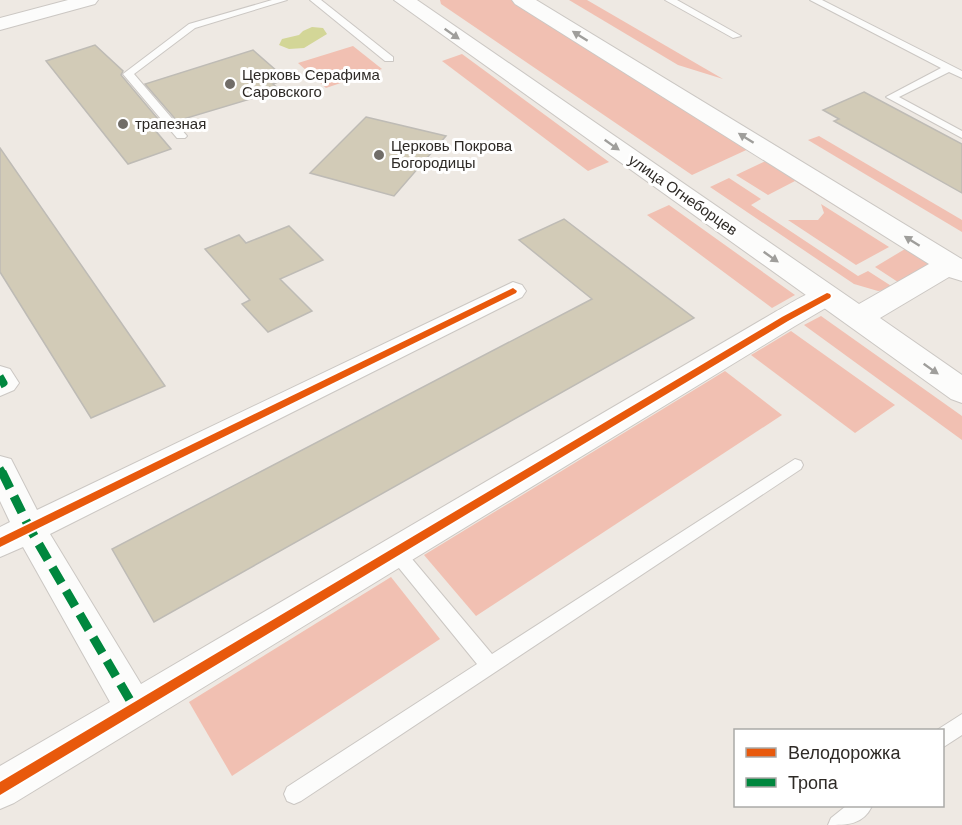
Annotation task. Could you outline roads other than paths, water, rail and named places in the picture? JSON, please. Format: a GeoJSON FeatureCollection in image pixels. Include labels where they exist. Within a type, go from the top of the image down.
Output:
{"type":"FeatureCollection","features":[{"type":"Feature","properties":{"kind":"main road","name":"улица Огнеборцев"},"geometry":{"type":"LineString","coordinates":[[404,0],[962,391]]}},
{"type":"Feature","properties":{"kind":"main road"},"geometry":{"type":"LineString","coordinates":[[522,0],[956,268]]}},
{"type":"Feature","properties":{"kind":"main road"},"geometry":{"type":"LineString","coordinates":[[858,318],[956,268]]}},
{"type":"Feature","properties":{"kind":"street"},"geometry":{"type":"LineString","coordinates":[[0,24],[89,0]]}},
{"type":"Feature","properties":{"kind":"street"},"geometry":{"type":"LineString","coordinates":[[15,536],[513,291]]}},
{"type":"Feature","properties":{"kind":"street"},"geometry":{"type":"LineString","coordinates":[[0,789],[827,296]]}},
{"type":"Feature","properties":{"kind":"street"},"geometry":{"type":"LineString","coordinates":[[0,376],[4,383],[0,385]]}},
{"type":"Feature","properties":{"kind":"street"},"geometry":{"type":"LineString","coordinates":[[0,468],[15,536],[135,709]]}},
{"type":"Feature","properties":{"kind":"lane"},"geometry":{"type":"LineString","coordinates":[[181,136],[128,74],[192,26],[282,0]]}},
{"type":"Feature","properties":{"kind":"lane"},"geometry":{"type":"LineString","coordinates":[[315,0],[388,58]]}},
{"type":"Feature","properties":{"kind":"lane"},"geometry":{"type":"LineString","coordinates":[[670,0],[736,36]]}},
{"type":"Feature","properties":{"kind":"lane"},"geometry":{"type":"LineString","coordinates":[[815,0],[962,75]]}},
{"type":"Feature","properties":{"kind":"lane"},"geometry":{"type":"LineString","coordinates":[[948,69],[891,97],[962,135]]}},
{"type":"Feature","properties":{"kind":"lane"},"geometry":{"type":"LineString","coordinates":[[294,794],[795,465]]}},
{"type":"Feature","properties":{"kind":"lane"},"geometry":{"type":"LineString","coordinates":[[396,552],[490,666]]}},
{"type":"Feature","properties":{"kind":"lane"},"geometry":{"type":"LineString","coordinates":[[944,737],[962,723]]}},
{"type":"Feature","properties":{"kind":"lane"},"geometry":{"type":"LineString","coordinates":[[838,825],[861,807]]}},
{"type":"Feature","properties":{"kind":"place","name":"Церковь Серафима Саровского"},"geometry":{"type":"Point","coordinates":[230,84]}},
{"type":"Feature","properties":{"kind":"place","name":"трапезная"},"geometry":{"type":"Point","coordinates":[123,124]}},
{"type":"Feature","properties":{"kind":"place","name":"Церковь Покрова Богородицы"},"geometry":{"type":"Point","coordinates":[379,155]}}]}
